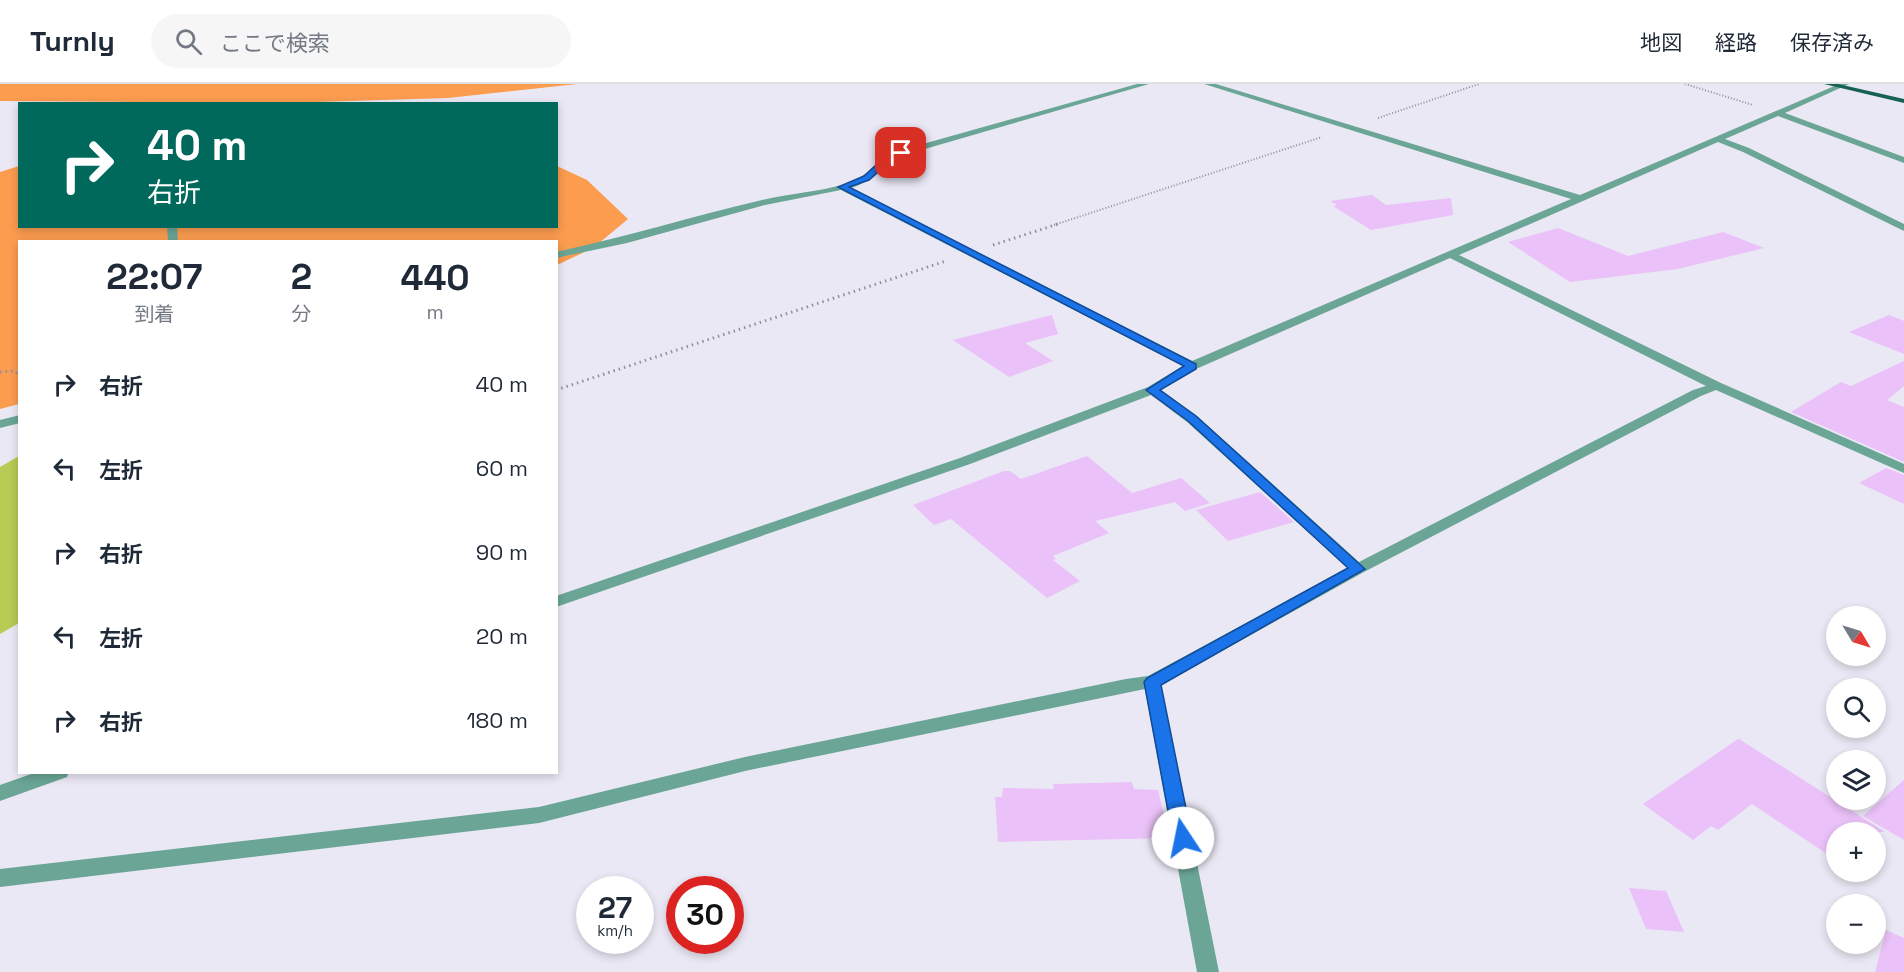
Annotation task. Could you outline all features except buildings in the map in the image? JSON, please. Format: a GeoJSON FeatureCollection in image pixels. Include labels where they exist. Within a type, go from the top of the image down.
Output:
{"type":"FeatureCollection","features":[{"type":"Feature","properties":{"kind":"main road"},"geometry":{"type":"LineString","coordinates":[[1828,84],[1842,85],[1904,101]]}},
{"type":"Feature","properties":{"kind":"street"},"geometry":{"type":"LineString","coordinates":[[558,255],[623,241],[764,202],[842,187],[867,178],[890,157],[901,153],[1145,84]]}},
{"type":"Feature","properties":{"kind":"street"},"geometry":{"type":"LineString","coordinates":[[1208,84],[1582,199]]}},
{"type":"Feature","properties":{"kind":"street"},"geometry":{"type":"LineString","coordinates":[[558,602],[965,461],[1152,390],[1192,366],[1842,85]]}},
{"type":"Feature","properties":{"kind":"street"},"geometry":{"type":"LineString","coordinates":[[1777,113],[1904,160]]}},
{"type":"Feature","properties":{"kind":"street"},"geometry":{"type":"LineString","coordinates":[[1718,139],[1746,150],[1904,228]]}},
{"type":"Feature","properties":{"kind":"street"},"geometry":{"type":"LineString","coordinates":[[842,187],[1192,366]]}},
{"type":"Feature","properties":{"kind":"street"},"geometry":{"type":"LineString","coordinates":[[1451,255],[1717,386],[1904,469]]}},
{"type":"Feature","properties":{"kind":"street"},"geometry":{"type":"LineString","coordinates":[[0,878],[539,815],[745,764],[1126,685],[1152,682],[1358,569],[1697,393],[1717,386]]}},
{"type":"Feature","properties":{"kind":"street"},"geometry":{"type":"LineString","coordinates":[[1152,390],[1192,418],[1358,569]]}},
{"type":"Feature","properties":{"kind":"street"},"geometry":{"type":"LineString","coordinates":[[0,424],[18,420]]}},
{"type":"Feature","properties":{"kind":"street"},"geometry":{"type":"LineString","coordinates":[[1152,682],[1208,972]]}},
{"type":"Feature","properties":{"kind":"street"},"geometry":{"type":"LineString","coordinates":[[0,793],[54,774]]}},
{"type":"Feature","properties":{"kind":"path"},"geometry":{"type":"LineString","coordinates":[[558,389],[1479,84]]}},
{"type":"Feature","properties":{"kind":"path"},"geometry":{"type":"LineString","coordinates":[[1685,84],[1777,113]]}},
{"type":"Feature","properties":{"kind":"path"},"geometry":{"type":"LineString","coordinates":[[0,372],[14,371],[18,374]]}},
{"type":"Feature","properties":{"kind":"shaded area"},"geometry":{"type":"Polygon","coordinates":[[[0,84],[577,84],[448,98],[316,102],[0,101],[0,84]]]}},
{"type":"Feature","properties":{"kind":"shaded area"},"geometry":{"type":"Polygon","coordinates":[[[18,166],[18,228],[558,228],[558,166],[587,180],[628,219],[593,248],[558,265],[558,240],[18,240],[18,404],[0,409],[0,172],[18,166]]]}},
{"type":"Feature","properties":{"kind":"shaded area"},"geometry":{"type":"Polygon","coordinates":[[[18,457],[18,624],[0,634],[0,467],[18,457]]]}},
{"type":"Feature","properties":{"kind":"route"},"geometry":{"type":"LineString","coordinates":[[901,153],[883,162],[867,178],[842,187],[1192,366],[1152,390],[1192,418],[1358,569],[1152,682],[1183,838]]}}]}
